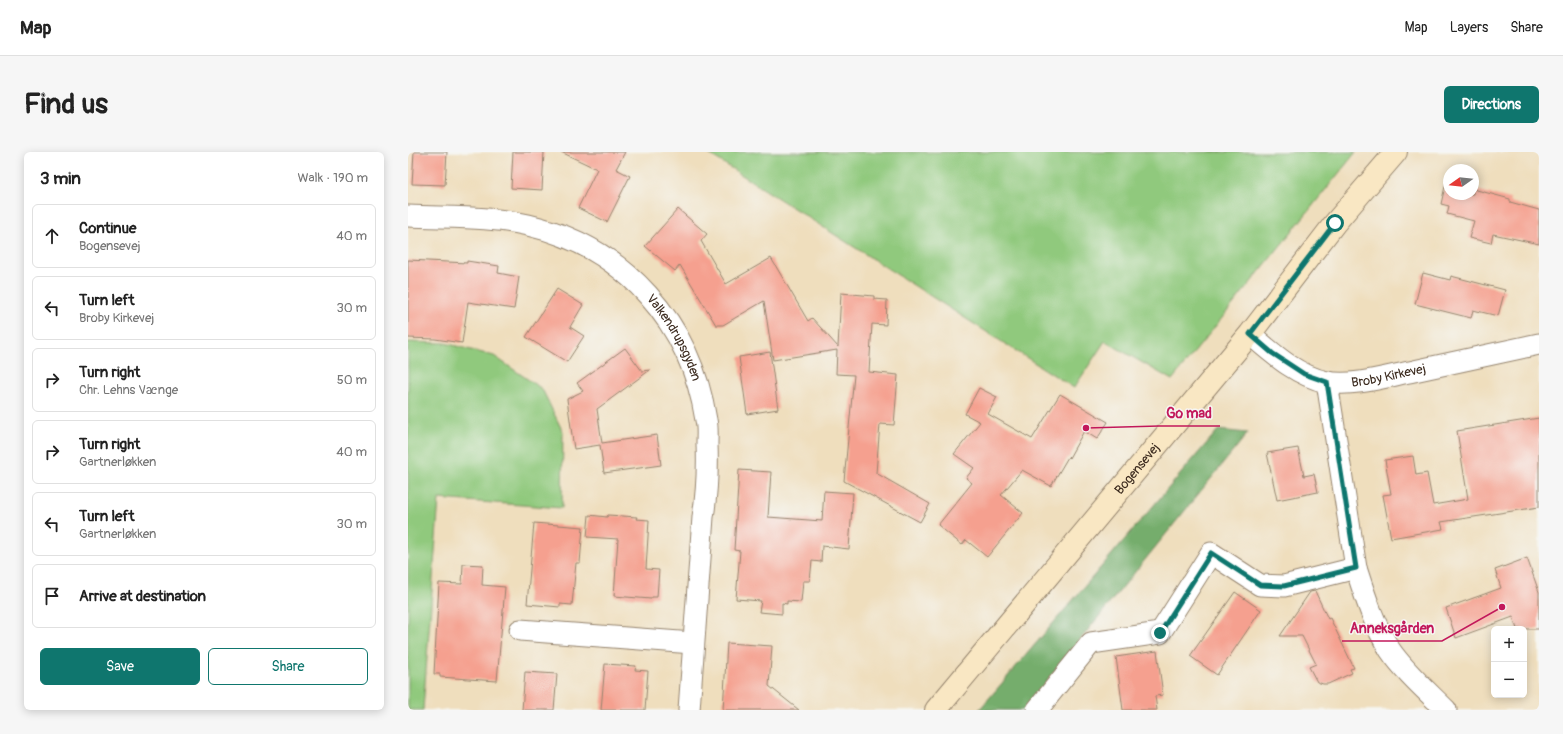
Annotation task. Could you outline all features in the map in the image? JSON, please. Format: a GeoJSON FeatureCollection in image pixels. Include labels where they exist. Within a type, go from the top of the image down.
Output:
{"type":"FeatureCollection","features":[{"type":"Feature","properties":{"kind":"main road","name":"Bogensevej"},"geometry":{"type":"LineString","coordinates":[[936,710],[1250,334],[1335,223],[1396,152]]}},
{"type":"Feature","properties":{"kind":"street","name":"Valkendrupsgyden"},"geometry":{"type":"LineString","coordinates":[[408,216],[491,220],[528,225],[559,234],[606,258],[642,289],[667,317],[684,347],[698,382],[707,422],[706,495],[693,643],[689,710]]}},
{"type":"Feature","properties":{"kind":"street","name":"Broby Kirkevej"},"geometry":{"type":"LineString","coordinates":[[1250,334],[1272,353],[1304,374],[1327,382],[1352,383],[1539,344]]}},
{"type":"Feature","properties":{"kind":"street"},"geometry":{"type":"LineString","coordinates":[[1327,382],[1356,568],[1375,622],[1390,650],[1412,676],[1446,710]]}},
{"type":"Feature","properties":{"kind":"street"},"geometry":{"type":"LineString","coordinates":[[1037,710],[1091,644],[1160,633],[1211,553],[1260,585],[1284,586],[1356,568]]}},
{"type":"Feature","properties":{"kind":"street"},"geometry":{"type":"LineString","coordinates":[[520,630],[693,643]]}},
{"type":"Feature","properties":{"kind":"green space"},"geometry":{"type":"Polygon","coordinates":[[[706,152],[1356,152],[1172,380],[1105,341],[1074,388],[706,152]]]}},
{"type":"Feature","properties":{"kind":"green space"},"geometry":{"type":"Polygon","coordinates":[[[408,342],[445,343],[494,356],[542,389],[563,432],[562,508],[439,499],[423,710],[408,710],[408,342]]]}},
{"type":"Feature","properties":{"kind":"green space"},"geometry":{"type":"Polygon","coordinates":[[[1218,430],[1248,433],[1023,710],[979,710],[1218,430]]]}},
{"type":"Feature","properties":{"kind":"building"},"geometry":{"type":"Polygon","coordinates":[[[414,152],[447,152],[445,185],[412,184],[414,152]]]}},
{"type":"Feature","properties":{"kind":"building"},"geometry":{"type":"Polygon","coordinates":[[[513,152],[544,152],[542,190],[511,188],[513,152]]]}},
{"type":"Feature","properties":{"kind":"building"},"geometry":{"type":"Polygon","coordinates":[[[561,152],[625,152],[616,169],[630,176],[607,222],[578,208],[597,169],[561,152]]]}},
{"type":"Feature","properties":{"kind":"building"},"geometry":{"type":"Polygon","coordinates":[[[1479,191],[1510,199],[1510,202],[1539,210],[1539,244],[1493,234],[1491,243],[1469,238],[1474,221],[1447,214],[1449,206],[1441,204],[1443,195],[1443,200],[1479,200],[1479,191]]]}},
{"type":"Feature","properties":{"kind":"building"},"geometry":{"type":"Polygon","coordinates":[[[678,209],[707,234],[701,241],[726,284],[771,258],[808,321],[812,318],[838,347],[841,293],[874,296],[874,299],[887,300],[886,325],[872,324],[869,372],[898,375],[894,425],[880,424],[876,473],[930,504],[920,522],[844,481],[854,375],[836,374],[837,350],[773,360],[764,301],[723,325],[716,325],[680,265],[675,271],[645,246],[678,209]]]}},
{"type":"Feature","properties":{"kind":"building"},"geometry":{"type":"Polygon","coordinates":[[[408,260],[467,263],[467,261],[499,266],[498,273],[519,277],[514,309],[468,302],[462,343],[435,339],[408,338],[408,260]]]}},
{"type":"Feature","properties":{"kind":"building"},"geometry":{"type":"Polygon","coordinates":[[[1423,273],[1450,280],[1451,276],[1505,290],[1498,316],[1473,310],[1471,318],[1415,304],[1423,273]]]}},
{"type":"Feature","properties":{"kind":"building"},"geometry":{"type":"Polygon","coordinates":[[[557,289],[583,305],[570,327],[584,336],[567,362],[526,337],[557,289]]]}},
{"type":"Feature","properties":{"kind":"building"},"geometry":{"type":"Polygon","coordinates":[[[625,348],[642,371],[650,370],[597,409],[602,443],[657,435],[661,465],[604,473],[600,445],[574,449],[567,399],[583,391],[577,383],[625,348]]]}},
{"type":"Feature","properties":{"kind":"building"},"geometry":{"type":"Polygon","coordinates":[[[770,352],[778,409],[747,414],[739,357],[770,352]]]}},
{"type":"Feature","properties":{"kind":"building"},"geometry":{"type":"Polygon","coordinates":[[[979,388],[997,397],[988,414],[1032,439],[1060,394],[1108,422],[1097,439],[1084,431],[1051,486],[1022,470],[1001,495],[1023,513],[987,557],[966,540],[962,545],[938,525],[972,483],[966,478],[974,468],[954,454],[980,422],[965,414],[979,388]]]}},
{"type":"Feature","properties":{"kind":"building"},"geometry":{"type":"Polygon","coordinates":[[[1539,418],[1539,507],[1441,522],[1443,529],[1391,538],[1383,495],[1391,494],[1385,460],[1413,456],[1416,475],[1427,473],[1433,505],[1468,499],[1457,431],[1539,418]]]}},
{"type":"Feature","properties":{"kind":"building"},"geometry":{"type":"Polygon","coordinates":[[[1298,448],[1304,476],[1314,474],[1318,492],[1277,500],[1267,453],[1298,448]]]}},
{"type":"Feature","properties":{"kind":"building"},"geometry":{"type":"Polygon","coordinates":[[[739,470],[771,472],[768,517],[822,521],[824,491],[853,493],[849,549],[822,546],[821,562],[812,561],[810,581],[803,581],[801,602],[787,601],[787,604],[782,603],[782,614],[759,612],[761,601],[736,599],[740,551],[734,550],[739,470]]]}},
{"type":"Feature","properties":{"kind":"building"},"geometry":{"type":"Polygon","coordinates":[[[589,515],[607,517],[608,515],[637,517],[636,519],[649,520],[646,569],[659,570],[657,597],[652,597],[651,599],[614,596],[618,539],[587,537],[589,515]]]}},
{"type":"Feature","properties":{"kind":"building"},"geometry":{"type":"Polygon","coordinates":[[[534,523],[583,527],[580,563],[576,563],[572,605],[560,604],[560,607],[527,604],[534,523]]]}},
{"type":"Feature","properties":{"kind":"building"},"geometry":{"type":"Polygon","coordinates":[[[1527,558],[1539,592],[1539,629],[1527,629],[1527,626],[1516,626],[1513,617],[1456,638],[1446,608],[1501,588],[1495,570],[1527,558]]]}},
{"type":"Feature","properties":{"kind":"building"},"geometry":{"type":"Polygon","coordinates":[[[463,564],[483,565],[482,585],[505,587],[497,681],[440,677],[440,674],[434,674],[439,583],[462,584],[463,564]]]}},
{"type":"Feature","properties":{"kind":"building"},"geometry":{"type":"Polygon","coordinates":[[[1315,591],[1354,668],[1350,669],[1352,673],[1328,684],[1317,682],[1309,667],[1316,664],[1302,636],[1280,636],[1310,592],[1315,591]]]}},
{"type":"Feature","properties":{"kind":"building"},"geometry":{"type":"Polygon","coordinates":[[[1235,592],[1261,610],[1217,675],[1190,656],[1235,592]]]}},
{"type":"Feature","properties":{"kind":"building"},"geometry":{"type":"Polygon","coordinates":[[[727,643],[772,646],[769,686],[799,710],[723,710],[727,643]]]}},
{"type":"Feature","properties":{"kind":"building"},"geometry":{"type":"Polygon","coordinates":[[[1157,651],[1163,695],[1155,696],[1157,710],[1123,710],[1116,657],[1157,651]]]}},
{"type":"Feature","properties":{"kind":"building"},"geometry":{"type":"Polygon","coordinates":[[[605,664],[636,666],[635,670],[648,671],[645,710],[601,710],[605,664]]]}},
{"type":"Feature","properties":{"kind":"building"},"geometry":{"type":"Polygon","coordinates":[[[525,672],[557,674],[554,710],[522,710],[525,672]]]}},
{"type":"Feature","properties":{"kind":"place","name":"Go mad"},"geometry":{"type":"Point","coordinates":[1086,428]}},
{"type":"Feature","properties":{"kind":"place","name":"Anneksgården"},"geometry":{"type":"Point","coordinates":[1502,607]}},
{"type":"Feature","properties":{"kind":"route"},"geometry":{"type":"LineString","coordinates":[[1160,633],[1211,553],[1260,585],[1284,586],[1356,568],[1327,382],[1304,374],[1272,353],[1250,334],[1335,223]]}}]}
